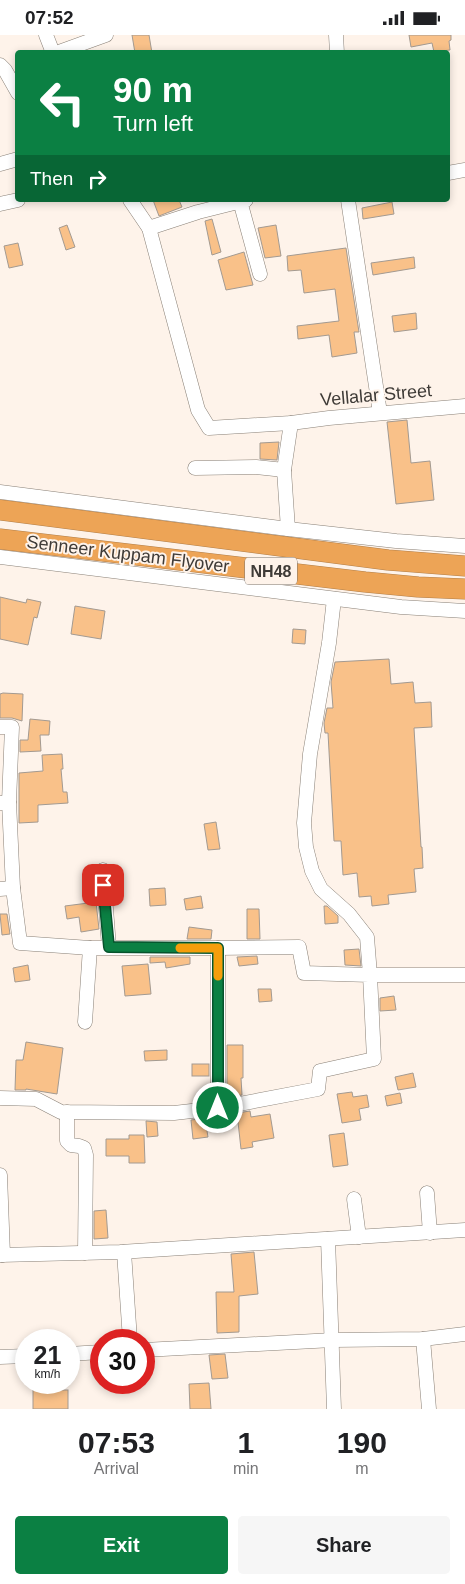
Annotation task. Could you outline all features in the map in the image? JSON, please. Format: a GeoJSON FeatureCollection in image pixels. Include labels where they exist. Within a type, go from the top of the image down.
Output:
{"type":"FeatureCollection","features":[{"type":"Feature","properties":{"kind":"highway","name":"Senneer Kuppam Flyover"},"geometry":{"type":"LineString","coordinates":[[0,510],[388,560],[465,565]]}},
{"type":"Feature","properties":{"kind":"highway","name":"Senneer Kuppam Flyover"},"geometry":{"type":"LineString","coordinates":[[0,539],[365,582],[465,589]]}},
{"type":"Feature","properties":{"kind":"street"},"geometry":{"type":"LineString","coordinates":[[46,35],[53,50]]}},
{"type":"Feature","properties":{"kind":"street"},"geometry":{"type":"LineString","coordinates":[[63,50],[106,35]]}},
{"type":"Feature","properties":{"kind":"street"},"geometry":{"type":"LineString","coordinates":[[336,35],[337,50]]}},
{"type":"Feature","properties":{"kind":"street"},"geometry":{"type":"LineString","coordinates":[[7,67],[15,86]]}},
{"type":"Feature","properties":{"kind":"street"},"geometry":{"type":"LineString","coordinates":[[0,164],[15,160]]}},
{"type":"Feature","properties":{"kind":"street"},"geometry":{"type":"LineString","coordinates":[[450,173],[465,170]]}},
{"type":"Feature","properties":{"kind":"street"},"geometry":{"type":"LineString","coordinates":[[0,204],[15,201]]}},
{"type":"Feature","properties":{"kind":"street"},"geometry":{"type":"LineString","coordinates":[[131,202],[149,228],[196,206],[234,202]]}},
{"type":"Feature","properties":{"kind":"street"},"geometry":{"type":"LineString","coordinates":[[243,202],[260,274]]}},
{"type":"Feature","properties":{"kind":"street"},"geometry":{"type":"LineString","coordinates":[[348,202],[380,413]]}},
{"type":"Feature","properties":{"kind":"street","name":"Vellalar Street"},"geometry":{"type":"LineString","coordinates":[[149,228],[198,410],[209,428],[291,423],[465,406]]}},
{"type":"Feature","properties":{"kind":"street"},"geometry":{"type":"LineString","coordinates":[[288,529],[284,470],[291,423]]}},
{"type":"Feature","properties":{"kind":"street"},"geometry":{"type":"LineString","coordinates":[[195,468],[256,467],[284,470]]}},
{"type":"Feature","properties":{"kind":"street"},"geometry":{"type":"LineString","coordinates":[[0,492],[288,529],[396,541],[465,546]]}},
{"type":"Feature","properties":{"kind":"street"},"geometry":{"type":"LineString","coordinates":[[0,557],[400,607],[465,611]]}},
{"type":"Feature","properties":{"kind":"street"},"geometry":{"type":"LineString","coordinates":[[0,1098],[36,1099],[61,1112],[174,1113],[218,1108],[318,1089],[320,1071],[374,1059],[367,937],[349,914],[321,889],[312,871],[306,847],[304,823],[310,754],[329,643],[334,599]]}},
{"type":"Feature","properties":{"kind":"street"},"geometry":{"type":"LineString","coordinates":[[0,727],[12,727],[5,803],[7,888],[20,943],[90,948],[300,947],[304,973],[465,975]]}},
{"type":"Feature","properties":{"kind":"street"},"geometry":{"type":"LineString","coordinates":[[103,870],[109,947]]}},
{"type":"Feature","properties":{"kind":"street"},"geometry":{"type":"LineString","coordinates":[[85,1022],[90,948]]}},
{"type":"Feature","properties":{"kind":"street"},"geometry":{"type":"LineString","coordinates":[[218,948],[218,1108]]}},
{"type":"Feature","properties":{"kind":"street"},"geometry":{"type":"LineString","coordinates":[[67,1112],[67,1141],[71,1145],[79,1145],[84,1148],[86,1155],[85,1253]]}},
{"type":"Feature","properties":{"kind":"street"},"geometry":{"type":"LineString","coordinates":[[0,1175],[2,1255],[124,1251],[465,1230]]}},
{"type":"Feature","properties":{"kind":"street"},"geometry":{"type":"LineString","coordinates":[[427,1193],[430,1233]]}},
{"type":"Feature","properties":{"kind":"street"},"geometry":{"type":"LineString","coordinates":[[354,1199],[359,1237]]}},
{"type":"Feature","properties":{"kind":"street"},"geometry":{"type":"LineString","coordinates":[[328,1239],[334,1409]]}},
{"type":"Feature","properties":{"kind":"street"},"geometry":{"type":"LineString","coordinates":[[124,1251],[129,1329]]}},
{"type":"Feature","properties":{"kind":"street"},"geometry":{"type":"LineString","coordinates":[[155,1349],[333,1340],[423,1339],[465,1335]]}},
{"type":"Feature","properties":{"kind":"street"},"geometry":{"type":"LineString","coordinates":[[423,1339],[429,1409]]}},
{"type":"Feature","properties":{"kind":"street"},"geometry":{"type":"LineString","coordinates":[[0,1357],[15,1356]]}},
{"type":"Feature","properties":{"kind":"building"},"geometry":{"type":"Polygon","coordinates":[[[132,35],[149,35],[152,50],[134,50],[132,35]]]}},
{"type":"Feature","properties":{"kind":"building"},"geometry":{"type":"Polygon","coordinates":[[[409,35],[451,35],[451,40],[449,41],[450,50],[434,50],[432,43],[411,47],[409,35]]]}},
{"type":"Feature","properties":{"kind":"building"},"geometry":{"type":"Polygon","coordinates":[[[154,202],[180,202],[182,207],[159,216],[154,202]]]}},
{"type":"Feature","properties":{"kind":"building"},"geometry":{"type":"Polygon","coordinates":[[[392,202],[394,214],[363,219],[362,208],[392,202]]]}},
{"type":"Feature","properties":{"kind":"building"},"geometry":{"type":"Polygon","coordinates":[[[212,219],[221,252],[212,255],[205,221],[212,219]]]}},
{"type":"Feature","properties":{"kind":"building"},"geometry":{"type":"Polygon","coordinates":[[[67,225],[75,247],[66,250],[59,228],[67,225]]]}},
{"type":"Feature","properties":{"kind":"building"},"geometry":{"type":"Polygon","coordinates":[[[276,225],[281,256],[265,258],[258,228],[276,225]]]}},
{"type":"Feature","properties":{"kind":"building"},"geometry":{"type":"Polygon","coordinates":[[[18,243],[23,265],[9,268],[4,246],[18,243]]]}},
{"type":"Feature","properties":{"kind":"building"},"geometry":{"type":"Polygon","coordinates":[[[346,248],[359,332],[354,332],[357,353],[332,357],[329,335],[298,339],[297,326],[339,321],[335,289],[304,293],[301,270],[288,271],[287,256],[346,248]]]}},
{"type":"Feature","properties":{"kind":"building"},"geometry":{"type":"Polygon","coordinates":[[[244,252],[253,285],[226,290],[218,260],[244,252]]]}},
{"type":"Feature","properties":{"kind":"building"},"geometry":{"type":"Polygon","coordinates":[[[414,257],[415,268],[373,275],[371,263],[414,257]]]}},
{"type":"Feature","properties":{"kind":"building"},"geometry":{"type":"Polygon","coordinates":[[[416,313],[417,329],[394,332],[392,316],[416,313]]]}},
{"type":"Feature","properties":{"kind":"building"},"geometry":{"type":"Polygon","coordinates":[[[407,420],[411,463],[430,461],[434,500],[396,504],[387,422],[407,420]]]}},
{"type":"Feature","properties":{"kind":"building"},"geometry":{"type":"Polygon","coordinates":[[[279,442],[277,460],[260,459],[260,443],[279,442]]]}},
{"type":"Feature","properties":{"kind":"building"},"geometry":{"type":"Polygon","coordinates":[[[0,597],[26,603],[27,599],[41,602],[37,618],[34,617],[28,645],[0,639],[0,597]]]}},
{"type":"Feature","properties":{"kind":"building"},"geometry":{"type":"Polygon","coordinates":[[[75,606],[105,611],[101,639],[71,634],[75,606]]]}},
{"type":"Feature","properties":{"kind":"building"},"geometry":{"type":"Polygon","coordinates":[[[293,629],[306,630],[305,644],[292,643],[293,629]]]}},
{"type":"Feature","properties":{"kind":"building"},"geometry":{"type":"Polygon","coordinates":[[[389,659],[391,684],[413,682],[415,703],[431,702],[432,727],[414,728],[423,868],[414,869],[416,892],[388,895],[389,904],[372,906],[371,896],[359,897],[357,873],[343,875],[341,841],[334,841],[328,733],[325,733],[324,723],[327,708],[333,708],[331,682],[335,662],[389,659]]]}},
{"type":"Feature","properties":{"kind":"building"},"geometry":{"type":"Polygon","coordinates":[[[0,694],[23,694],[22,721],[12,718],[0,718],[0,694]]]}},
{"type":"Feature","properties":{"kind":"building"},"geometry":{"type":"Polygon","coordinates":[[[30,719],[50,721],[49,735],[40,735],[41,751],[20,752],[20,740],[28,740],[30,719]]]}},
{"type":"Feature","properties":{"kind":"building"},"geometry":{"type":"Polygon","coordinates":[[[62,754],[63,792],[67,792],[68,803],[38,805],[38,822],[19,823],[19,773],[43,771],[42,755],[62,754]]]}},
{"type":"Feature","properties":{"kind":"building"},"geometry":{"type":"Polygon","coordinates":[[[216,822],[220,849],[208,850],[204,824],[216,822]]]}},
{"type":"Feature","properties":{"kind":"building"},"geometry":{"type":"Polygon","coordinates":[[[165,888],[166,905],[150,906],[149,889],[165,888]]]}},
{"type":"Feature","properties":{"kind":"building"},"geometry":{"type":"Polygon","coordinates":[[[201,896],[203,908],[186,910],[184,899],[201,896]]]}},
{"type":"Feature","properties":{"kind":"building"},"geometry":{"type":"Polygon","coordinates":[[[96,902],[99,929],[81,932],[79,917],[67,919],[65,906],[96,902]]]}},
{"type":"Feature","properties":{"kind":"building"},"geometry":{"type":"Polygon","coordinates":[[[324,906],[327,906],[338,916],[338,923],[325,924],[324,906]]]}},
{"type":"Feature","properties":{"kind":"building"},"geometry":{"type":"Polygon","coordinates":[[[247,909],[259,909],[260,939],[247,939],[247,909]]]}},
{"type":"Feature","properties":{"kind":"building"},"geometry":{"type":"Polygon","coordinates":[[[0,914],[7,914],[10,934],[2,935],[0,914]]]}},
{"type":"Feature","properties":{"kind":"building"},"geometry":{"type":"Polygon","coordinates":[[[189,927],[212,930],[211,939],[187,939],[189,927]]]}},
{"type":"Feature","properties":{"kind":"building"},"geometry":{"type":"Polygon","coordinates":[[[359,949],[361,966],[345,965],[344,950],[359,949]]]}},
{"type":"Feature","properties":{"kind":"building"},"geometry":{"type":"Polygon","coordinates":[[[257,956],[258,964],[239,966],[237,957],[257,956]]]}},
{"type":"Feature","properties":{"kind":"building"},"geometry":{"type":"Polygon","coordinates":[[[150,957],[190,957],[190,964],[166,968],[165,962],[150,963],[150,957]]]}},
{"type":"Feature","properties":{"kind":"building"},"geometry":{"type":"Polygon","coordinates":[[[148,964],[151,994],[125,996],[122,966],[148,964]]]}},
{"type":"Feature","properties":{"kind":"building"},"geometry":{"type":"Polygon","coordinates":[[[28,965],[30,980],[15,982],[13,968],[28,965]]]}},
{"type":"Feature","properties":{"kind":"building"},"geometry":{"type":"Polygon","coordinates":[[[258,989],[271,989],[272,1001],[259,1002],[258,989]]]}},
{"type":"Feature","properties":{"kind":"building"},"geometry":{"type":"Polygon","coordinates":[[[394,996],[396,1010],[380,1011],[380,998],[394,996]]]}},
{"type":"Feature","properties":{"kind":"building"},"geometry":{"type":"Polygon","coordinates":[[[26,1042],[63,1048],[57,1094],[26,1089],[15,1090],[16,1060],[23,1060],[26,1042]]]}},
{"type":"Feature","properties":{"kind":"building"},"geometry":{"type":"Polygon","coordinates":[[[227,1045],[243,1045],[242,1095],[227,1097],[227,1045]]]}},
{"type":"Feature","properties":{"kind":"building"},"geometry":{"type":"Polygon","coordinates":[[[167,1050],[167,1060],[145,1061],[144,1051],[167,1050]]]}},
{"type":"Feature","properties":{"kind":"building"},"geometry":{"type":"Polygon","coordinates":[[[192,1064],[209,1064],[209,1076],[192,1076],[192,1064]]]}},
{"type":"Feature","properties":{"kind":"building"},"geometry":{"type":"Polygon","coordinates":[[[413,1073],[416,1087],[398,1090],[395,1077],[413,1073]]]}},
{"type":"Feature","properties":{"kind":"building"},"geometry":{"type":"Polygon","coordinates":[[[352,1092],[353,1097],[367,1095],[369,1107],[359,1109],[361,1120],[342,1123],[337,1094],[352,1092]]]}},
{"type":"Feature","properties":{"kind":"building"},"geometry":{"type":"Polygon","coordinates":[[[400,1093],[402,1103],[387,1106],[385,1096],[400,1093]]]}},
{"type":"Feature","properties":{"kind":"building"},"geometry":{"type":"Polygon","coordinates":[[[250,1111],[251,1117],[270,1114],[274,1138],[252,1142],[253,1147],[241,1149],[237,1113],[250,1111]]]}},
{"type":"Feature","properties":{"kind":"building"},"geometry":{"type":"Polygon","coordinates":[[[217,1117],[218,1125],[206,1125],[208,1137],[193,1139],[191,1120],[217,1117]]]}},
{"type":"Feature","properties":{"kind":"building"},"geometry":{"type":"Polygon","coordinates":[[[146,1121],[157,1122],[158,1136],[147,1137],[146,1121]]]}},
{"type":"Feature","properties":{"kind":"building"},"geometry":{"type":"Polygon","coordinates":[[[344,1133],[348,1165],[333,1167],[329,1135],[344,1133]]]}},
{"type":"Feature","properties":{"kind":"building"},"geometry":{"type":"Polygon","coordinates":[[[129,1135],[144,1135],[145,1163],[129,1163],[129,1156],[106,1156],[106,1139],[129,1139],[129,1135]]]}},
{"type":"Feature","properties":{"kind":"building"},"geometry":{"type":"Polygon","coordinates":[[[106,1210],[108,1238],[94,1239],[94,1211],[106,1210]]]}},
{"type":"Feature","properties":{"kind":"building"},"geometry":{"type":"Polygon","coordinates":[[[254,1252],[258,1294],[239,1296],[239,1332],[217,1333],[216,1292],[234,1292],[231,1254],[254,1252]]]}},
{"type":"Feature","properties":{"kind":"building"},"geometry":{"type":"Polygon","coordinates":[[[225,1354],[228,1378],[212,1379],[209,1355],[225,1354]]]}},
{"type":"Feature","properties":{"kind":"building"},"geometry":{"type":"Polygon","coordinates":[[[209,1383],[211,1409],[190,1409],[189,1384],[209,1383]]]}},
{"type":"Feature","properties":{"kind":"building"},"geometry":{"type":"Polygon","coordinates":[[[33,1394],[68,1394],[68,1409],[33,1409],[33,1394]]]}},
{"type":"Feature","properties":{"kind":"slow traffic"},"geometry":{"type":"LineString","coordinates":[[180,948],[218,948],[218,976]]}},
{"type":"Feature","properties":{"kind":"route"},"geometry":{"type":"LineString","coordinates":[[103,885],[109,947],[218,948],[218,1108]]}}]}
